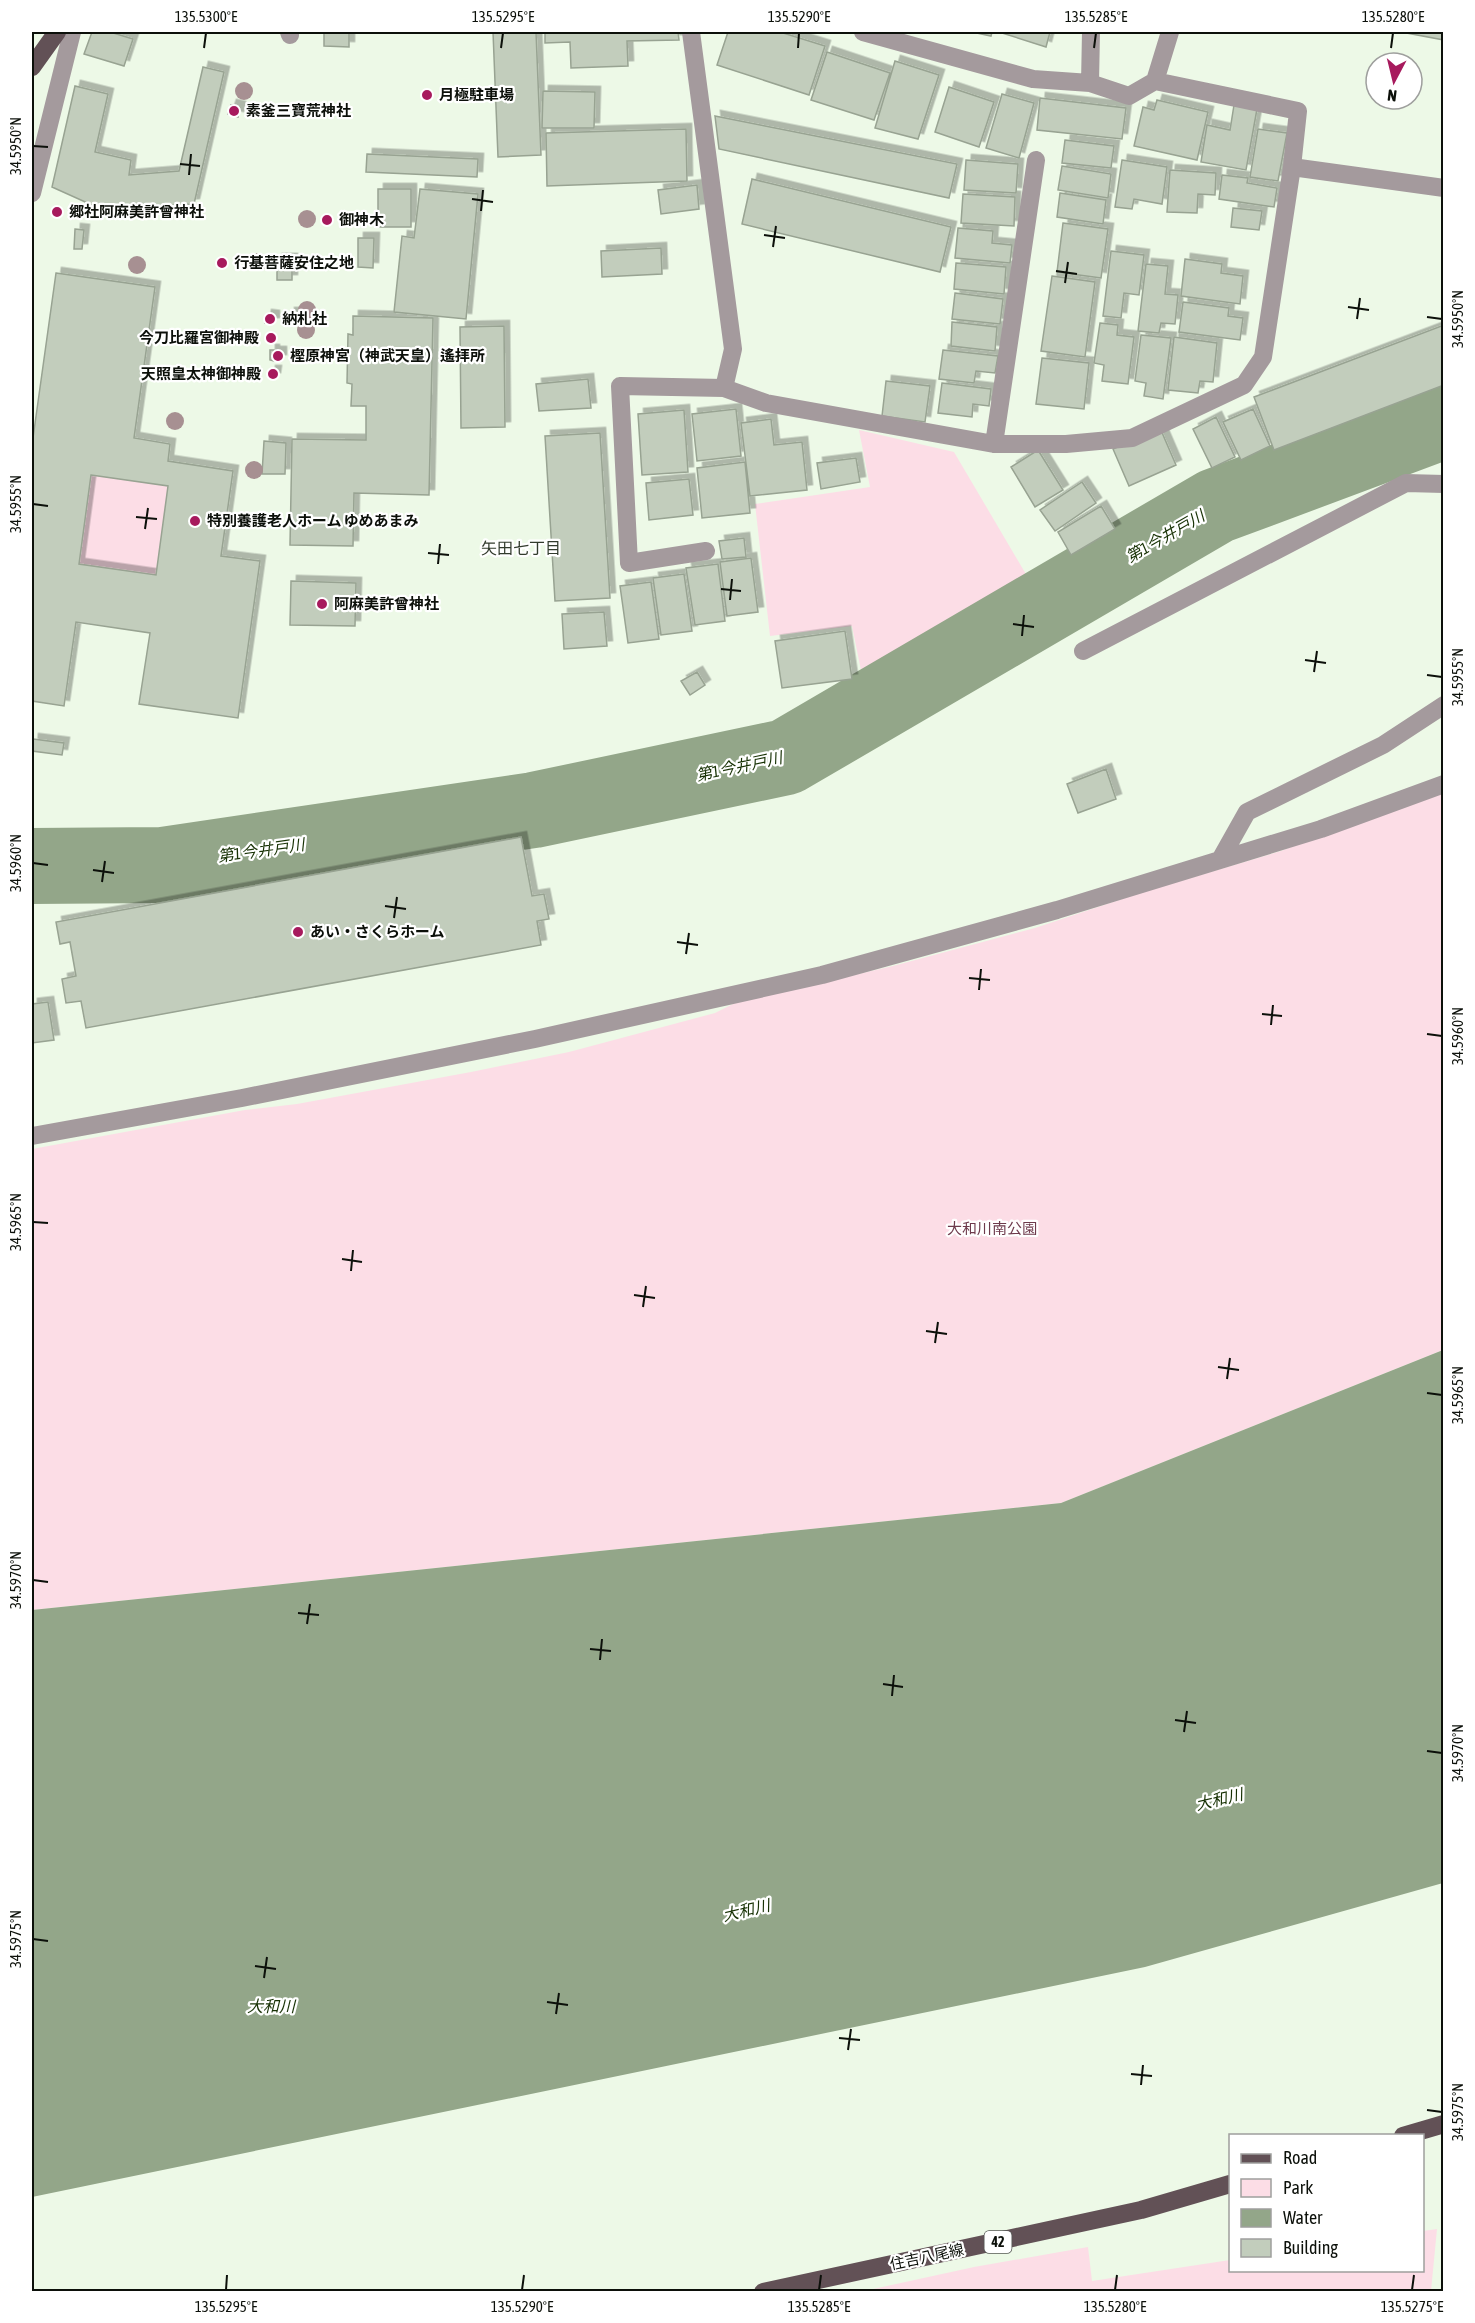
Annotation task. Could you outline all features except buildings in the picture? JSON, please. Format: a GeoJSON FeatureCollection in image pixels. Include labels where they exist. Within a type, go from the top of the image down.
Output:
{"type":"FeatureCollection","features":[{"type":"Feature","properties":{"kind":"main road"},"geometry":{"type":"LineString","coordinates":[[32,68],[57,32]]}},
{"type":"Feature","properties":{"kind":"main road"},"geometry":{"type":"LineString","coordinates":[[1410,2134],[1443,2124]]}},
{"type":"Feature","properties":{"kind":"main road","name":"住吉八尾線"},"geometry":{"type":"LineString","coordinates":[[763,2292],[1141,2210],[1229,2184]]}},
{"type":"Feature","properties":{"kind":"street"},"geometry":{"type":"LineString","coordinates":[[32,193],[72,32]]}},
{"type":"Feature","properties":{"kind":"street"},"geometry":{"type":"LineString","coordinates":[[691,32],[733,349],[724,388]]}},
{"type":"Feature","properties":{"kind":"street"},"geometry":{"type":"LineString","coordinates":[[706,551],[629,563],[620,386],[724,388],[766,403],[994,444],[1066,444],[1132,438],[1244,385],[1263,357],[1292,167],[1298,111],[1155,81],[1129,96],[1090,83],[1033,79],[863,32]]}},
{"type":"Feature","properties":{"kind":"street"},"geometry":{"type":"LineString","coordinates":[[1090,83],[1091,32]]}},
{"type":"Feature","properties":{"kind":"street"},"geometry":{"type":"LineString","coordinates":[[1155,81],[1170,32]]}},
{"type":"Feature","properties":{"kind":"street"},"geometry":{"type":"LineString","coordinates":[[994,444],[1036,160]]}},
{"type":"Feature","properties":{"kind":"street"},"geometry":{"type":"LineString","coordinates":[[1292,167],[1443,188]]}},
{"type":"Feature","properties":{"kind":"street"},"geometry":{"type":"LineString","coordinates":[[1083,651],[1406,483],[1443,484]]}},
{"type":"Feature","properties":{"kind":"street"},"geometry":{"type":"LineString","coordinates":[[1220,860],[1246,812],[1383,745],[1443,705]]}},
{"type":"Feature","properties":{"kind":"street"},"geometry":{"type":"LineString","coordinates":[[32,1136],[301,1086],[546,1036],[822,975],[1057,910],[1321,830],[1443,784]]}},
{"type":"Feature","properties":{"kind":"green space"},"geometry":{"type":"Polygon","coordinates":[[[859,430],[954,452],[1030,581],[896,665],[863,680],[852,626],[770,636],[755,504],[870,487],[859,430]]]}},
{"type":"Feature","properties":{"kind":"green space"},"geometry":{"type":"Polygon","coordinates":[[[91,475],[168,486],[156,575],[79,564],[91,475]]]}},
{"type":"Feature","properties":{"kind":"green space","name":"大和川南公園"},"geometry":{"type":"Polygon","coordinates":[[[1443,789],[1443,1350],[1061,1503],[32,1610],[32,1149],[245,1110],[297,1104],[569,1052],[715,1013],[737,1002],[893,966],[1035,928],[1140,893],[1281,851],[1443,789]]]}},
{"type":"Feature","properties":{"kind":"green space"},"geometry":{"type":"Polygon","coordinates":[[[1437,2229],[1431,2291],[864,2291],[974,2267],[1088,2247],[1092,2281],[1229,2260],[1229,2272],[1424,2272],[1424,2231],[1437,2229]]]}},
{"type":"Feature","properties":{"kind":"water","name":"大和川"},"geometry":{"type":"Polygon","coordinates":[[[1443,1350],[1443,1883],[1145,1967],[32,2197],[32,1610],[1061,1503],[1443,1350]]]}},
{"type":"Feature","properties":{"kind":"waterway","name":"第1今井戸川"},"geometry":{"type":"LineString","coordinates":[[32,866],[162,865],[534,810],[786,757],[1216,506],[1444,421]]}},
{"type":"Feature","properties":{"kind":"place","name":"月極駐車場"},"geometry":{"type":"Point","coordinates":[427,95]}},
{"type":"Feature","properties":{"kind":"place","name":"素釜三寶荒神社"},"geometry":{"type":"Point","coordinates":[234,111]}},
{"type":"Feature","properties":{"kind":"place","name":"郷社阿麻美許曾神社"},"geometry":{"type":"Point","coordinates":[57,212]}},
{"type":"Feature","properties":{"kind":"place","name":"御神木"},"geometry":{"type":"Point","coordinates":[327,220]}},
{"type":"Feature","properties":{"kind":"place","name":"行基菩薩安住之地"},"geometry":{"type":"Point","coordinates":[222,263]}},
{"type":"Feature","properties":{"kind":"place","name":"納札社"},"geometry":{"type":"Point","coordinates":[270,319]}},
{"type":"Feature","properties":{"kind":"place","name":"今刀比羅宮御神殿"},"geometry":{"type":"Point","coordinates":[271,338]}},
{"type":"Feature","properties":{"kind":"place","name":"樫原神宮（神武天皇）遙拝所"},"geometry":{"type":"Point","coordinates":[278,356]}},
{"type":"Feature","properties":{"kind":"place","name":"天照皇太神御神殿"},"geometry":{"type":"Point","coordinates":[273,374]}},
{"type":"Feature","properties":{"kind":"place","name":"特別養護老人ホーム ゆめあまみ"},"geometry":{"type":"Point","coordinates":[195,521]}},
{"type":"Feature","properties":{"kind":"place","name":"阿麻美許曾神社"},"geometry":{"type":"Point","coordinates":[322,604]}},
{"type":"Feature","properties":{"kind":"place","name":"あい・さくらホーム"},"geometry":{"type":"Point","coordinates":[298,932]}},
{"type":"Feature","properties":{"kind":"district","name":"矢田七丁目"},"geometry":{"type":"Point","coordinates":[521,548]}}]}
